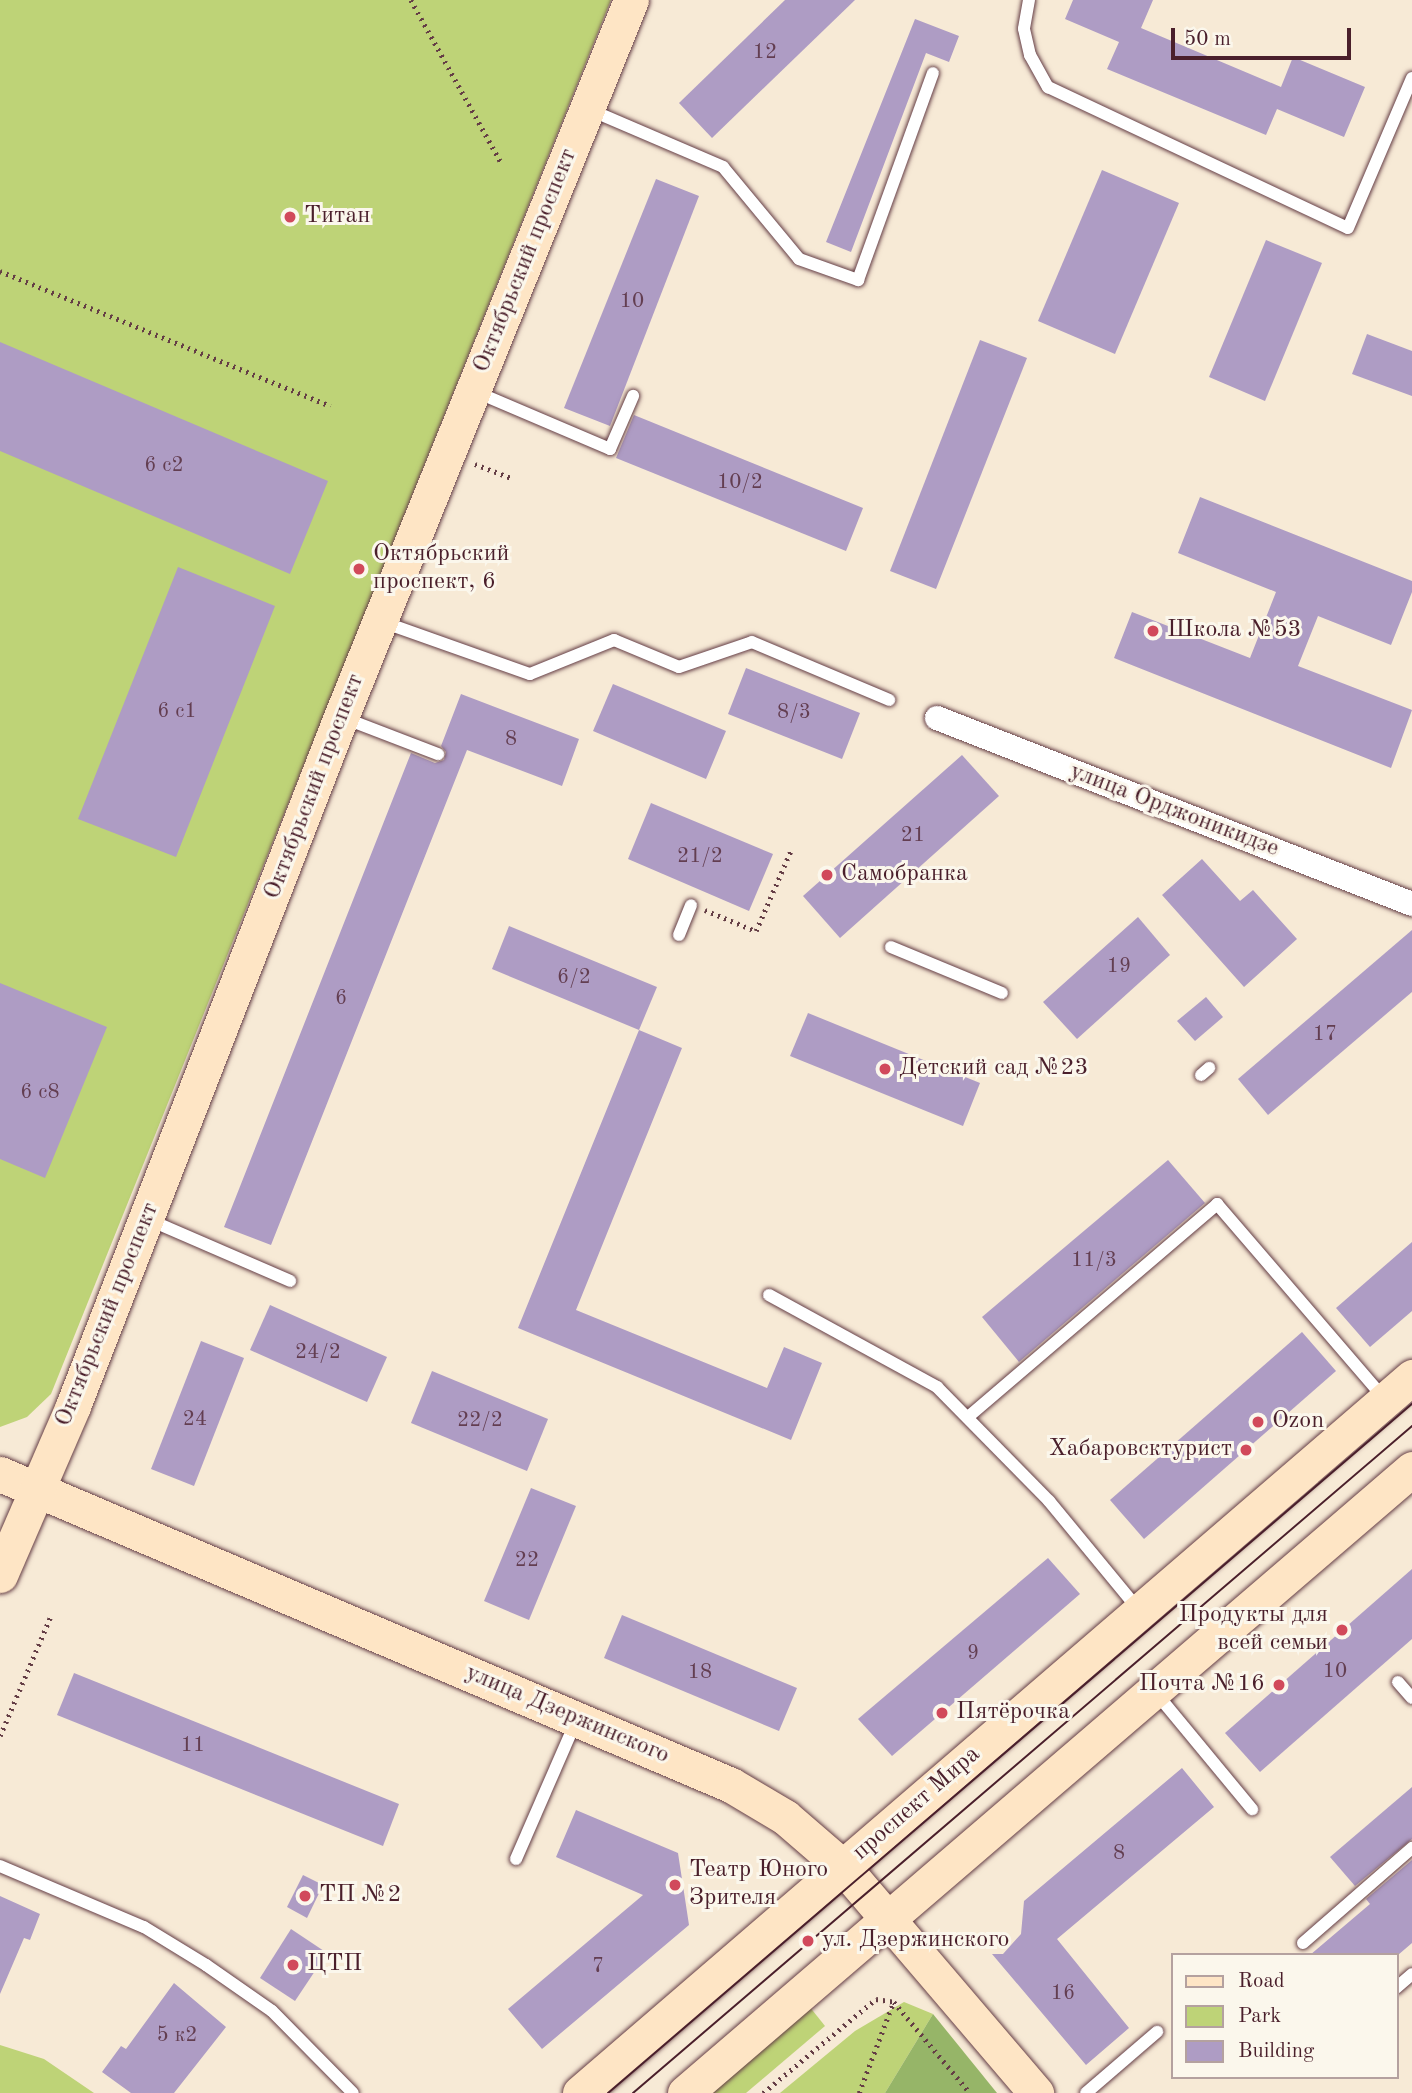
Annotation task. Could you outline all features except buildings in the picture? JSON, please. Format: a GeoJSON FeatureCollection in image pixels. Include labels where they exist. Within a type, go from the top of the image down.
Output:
{"type":"FeatureCollection","features":[{"type":"Feature","properties":{"kind":"main road","name":"Октябрьский проспект"},"geometry":{"type":"LineString","coordinates":[[0,1575],[38,1490],[341,717],[631,0]]}},
{"type":"Feature","properties":{"kind":"main road","name":"проспект Мира"},"geometry":{"type":"LineString","coordinates":[[579,2093],[1142,1612],[1412,1377]]}},
{"type":"Feature","properties":{"kind":"main road"},"geometry":{"type":"LineString","coordinates":[[685,2093],[1412,1469]]}},
{"type":"Feature","properties":{"kind":"main road","name":"улица Дзержинского"},"geometry":{"type":"LineString","coordinates":[[0,1474],[731,1785],[785,1817],[844,1868],[1036,2093]]}},
{"type":"Feature","properties":{"kind":"street","name":"улица Орджоникидзе"},"geometry":{"type":"LineString","coordinates":[[937,718],[1412,904]]}},
{"type":"Feature","properties":{"kind":"lane"},"geometry":{"type":"LineString","coordinates":[[1029,0],[1024,29],[1030,55],[1048,87],[1348,228],[1412,78]]}},
{"type":"Feature","properties":{"kind":"lane"},"geometry":{"type":"LineString","coordinates":[[587,109],[723,167],[799,259],[858,280],[933,73]]}},
{"type":"Feature","properties":{"kind":"lane"},"geometry":{"type":"LineString","coordinates":[[473,391],[610,449],[633,396]]}},
{"type":"Feature","properties":{"kind":"lane"},"geometry":{"type":"LineString","coordinates":[[380,621],[530,674],[614,640],[679,667],[752,642],[889,700]]}},
{"type":"Feature","properties":{"kind":"lane"},"geometry":{"type":"LineString","coordinates":[[341,717],[438,754]]}},
{"type":"Feature","properties":{"kind":"lane"},"geometry":{"type":"LineString","coordinates":[[679,935],[691,905]]}},
{"type":"Feature","properties":{"kind":"lane"},"geometry":{"type":"LineString","coordinates":[[891,947],[1002,993]]}},
{"type":"Feature","properties":{"kind":"lane"},"geometry":{"type":"LineString","coordinates":[[968,1418],[1217,1204],[1385,1399]]}},
{"type":"Feature","properties":{"kind":"lane"},"geometry":{"type":"LineString","coordinates":[[146,1219],[290,1281]]}},
{"type":"Feature","properties":{"kind":"lane"},"geometry":{"type":"LineString","coordinates":[[769,1295],[937,1387],[1049,1501],[1142,1612]]}},
{"type":"Feature","properties":{"kind":"lane"},"geometry":{"type":"LineString","coordinates":[[1398,1682],[1412,1698]]}},
{"type":"Feature","properties":{"kind":"lane"},"geometry":{"type":"LineString","coordinates":[[1154,1691],[1252,1809]]}},
{"type":"Feature","properties":{"kind":"lane"},"geometry":{"type":"LineString","coordinates":[[516,1858],[577,1719]]}},
{"type":"Feature","properties":{"kind":"lane"},"geometry":{"type":"LineString","coordinates":[[1303,1943],[1412,1848]]}},
{"type":"Feature","properties":{"kind":"lane"},"geometry":{"type":"LineString","coordinates":[[0,1866],[144,1927],[206,1965],[272,2011],[353,2093]]}},
{"type":"Feature","properties":{"kind":"lane"},"geometry":{"type":"LineString","coordinates":[[1398,1986],[1412,1974]]}},
{"type":"Feature","properties":{"kind":"lane"},"geometry":{"type":"LineString","coordinates":[[1086,2093],[1157,2032]]}},
{"type":"Feature","properties":{"kind":"path"},"geometry":{"type":"LineString","coordinates":[[411,0],[502,164]]}},
{"type":"Feature","properties":{"kind":"path"},"geometry":{"type":"LineString","coordinates":[[0,271],[331,406]]}},
{"type":"Feature","properties":{"kind":"path"},"geometry":{"type":"LineString","coordinates":[[448,453],[512,478]]}},
{"type":"Feature","properties":{"kind":"path"},"geometry":{"type":"LineString","coordinates":[[691,905],[755,931],[792,848]]}},
{"type":"Feature","properties":{"kind":"path"},"geometry":{"type":"LineString","coordinates":[[0,1736],[51,1615]]}},
{"type":"Feature","properties":{"kind":"path"},"geometry":{"type":"LineString","coordinates":[[763,2093],[876,1999],[894,2002],[971,2093]]}},
{"type":"Feature","properties":{"kind":"path"},"geometry":{"type":"LineString","coordinates":[[859,2093],[894,2002]]}},
{"type":"Feature","properties":{"kind":"green space"},"geometry":{"type":"Polygon","coordinates":[[[0,0],[611,0],[51,1394],[27,1417],[0,1427],[0,0]]]}},
{"type":"Feature","properties":{"kind":"green space"},"geometry":{"type":"Polygon","coordinates":[[[904,2002],[933,2014],[885,2093],[780,2093],[855,2031],[904,2002]]]}},
{"type":"Feature","properties":{"kind":"green space"},"geometry":{"type":"Polygon","coordinates":[[[809,2006],[825,2026],[746,2093],[707,2093],[809,2006]]]}},
{"type":"Feature","properties":{"kind":"green space"},"geometry":{"type":"Polygon","coordinates":[[[933,2014],[997,2093],[885,2093],[933,2014]]]}},
{"type":"Feature","properties":{"kind":"green space"},"geometry":{"type":"Polygon","coordinates":[[[0,2045],[44,2059],[94,2093],[0,2093],[0,2045]]]}},
{"type":"Feature","properties":{"kind":"tram line"},"geometry":{"type":"LineString","coordinates":[[608,2093],[1412,1404]]}},
{"type":"Feature","properties":{"kind":"tram line"},"geometry":{"type":"LineString","coordinates":[[633,2093],[1412,1426]]}},
{"type":"Feature","properties":{"kind":"place","name":"Титан"},"geometry":{"type":"Point","coordinates":[290,217]}},
{"type":"Feature","properties":{"kind":"place","name":"Октябрьский проспект, 6"},"geometry":{"type":"Point","coordinates":[359,569]}},
{"type":"Feature","properties":{"kind":"place","name":"Школа №53"},"geometry":{"type":"Point","coordinates":[1153,631]}},
{"type":"Feature","properties":{"kind":"place","name":"Самобранка"},"geometry":{"type":"Point","coordinates":[827,875]}},
{"type":"Feature","properties":{"kind":"place","name":"Детский сад №23"},"geometry":{"type":"Point","coordinates":[885,1069]}},
{"type":"Feature","properties":{"kind":"place","name":"Ozon"},"geometry":{"type":"Point","coordinates":[1258,1422]}},
{"type":"Feature","properties":{"kind":"place","name":"Хабаровсктурист"},"geometry":{"type":"Point","coordinates":[1246,1450]}},
{"type":"Feature","properties":{"kind":"place","name":"Продукты для всей семьи"},"geometry":{"type":"Point","coordinates":[1342,1630]}},
{"type":"Feature","properties":{"kind":"place","name":"Почта №16"},"geometry":{"type":"Point","coordinates":[1279,1685]}},
{"type":"Feature","properties":{"kind":"place","name":"Пятёрочка"},"geometry":{"type":"Point","coordinates":[942,1713]}},
{"type":"Feature","properties":{"kind":"place","name":"Театр Юного Зрителя"},"geometry":{"type":"Point","coordinates":[675,1885]}},
{"type":"Feature","properties":{"kind":"place","name":"ТП №2"},"geometry":{"type":"Point","coordinates":[305,1896]}},
{"type":"Feature","properties":{"kind":"place","name":"ул. Дзержинского"},"geometry":{"type":"Point","coordinates":[808,1941]}},
{"type":"Feature","properties":{"kind":"place","name":"ЦТП"},"geometry":{"type":"Point","coordinates":[293,1965]}}]}
